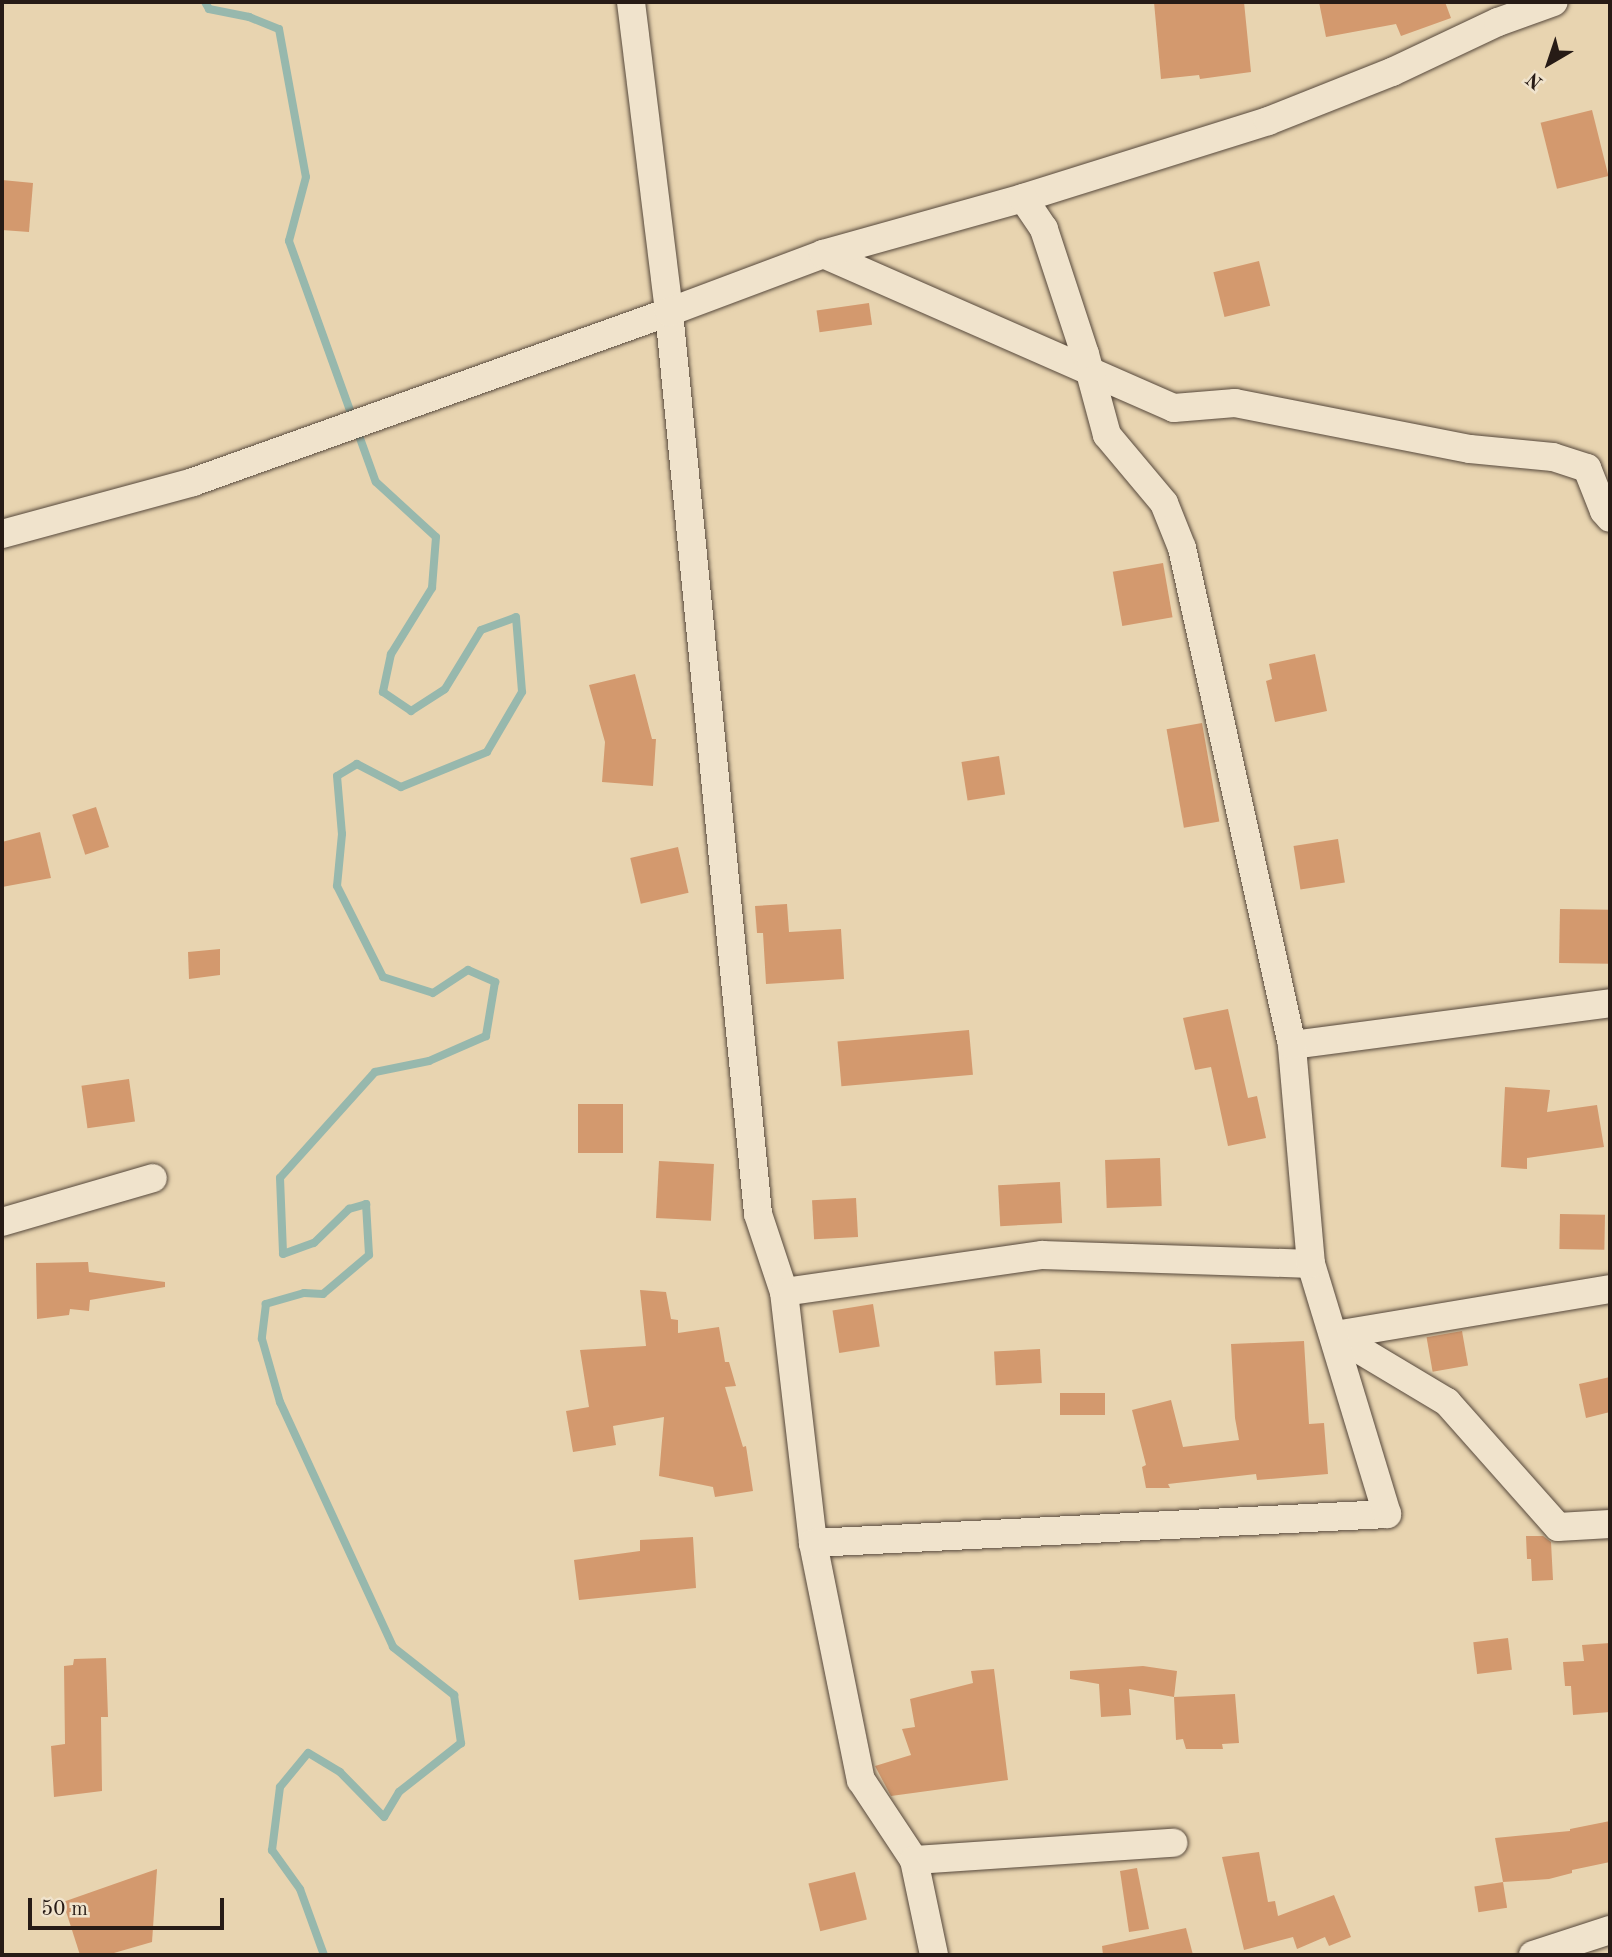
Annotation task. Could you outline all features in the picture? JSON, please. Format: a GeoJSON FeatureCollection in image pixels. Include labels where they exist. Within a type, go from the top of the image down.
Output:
{"type":"FeatureCollection","features":[{"type":"Feature","properties":{"kind":"street"},"geometry":{"type":"LineString","coordinates":[[631,2],[669,312],[758,1214],[784,1292],[813,1543],[861,1780],[914,1860],[933,1955]]}},
{"type":"Feature","properties":{"kind":"street"},"geometry":{"type":"LineString","coordinates":[[2,534],[193,482],[669,312],[823,254],[1023,198],[1268,121],[1392,72],[1500,12],[1554,2]]}},
{"type":"Feature","properties":{"kind":"street"},"geometry":{"type":"LineString","coordinates":[[813,1543],[1387,1514],[1335,1335],[1311,1264],[1292,1045],[1182,548],[1164,503],[1107,435],[1044,229],[1023,198]]}},
{"type":"Feature","properties":{"kind":"street"},"geometry":{"type":"LineString","coordinates":[[823,254],[1174,408],[1235,403],[1470,449],[1553,457],[1587,468],[1604,511],[1610,518]]}},
{"type":"Feature","properties":{"kind":"street"},"geometry":{"type":"LineString","coordinates":[[1292,1045],[1610,1003]]}},
{"type":"Feature","properties":{"kind":"street"},"geometry":{"type":"LineString","coordinates":[[2,1222],[153,1178]]}},
{"type":"Feature","properties":{"kind":"street"},"geometry":{"type":"LineString","coordinates":[[784,1292],[1042,1255],[1311,1264]]}},
{"type":"Feature","properties":{"kind":"street"},"geometry":{"type":"LineString","coordinates":[[1335,1335],[1610,1289]]}},
{"type":"Feature","properties":{"kind":"street"},"geometry":{"type":"LineString","coordinates":[[1335,1335],[1447,1402],[1558,1527],[1610,1524]]}},
{"type":"Feature","properties":{"kind":"street"},"geometry":{"type":"LineString","coordinates":[[914,1860],[1173,1843]]}},
{"type":"Feature","properties":{"kind":"street"},"geometry":{"type":"LineString","coordinates":[[1533,1955],[1610,1930]]}},
{"type":"Feature","properties":{"kind":"building"},"geometry":{"type":"Polygon","coordinates":[[[1154,2],[1244,2],[1251,72],[1200,79],[1199,75],[1161,79],[1154,2]]]}},
{"type":"Feature","properties":{"kind":"building"},"geometry":{"type":"Polygon","coordinates":[[[1319,2],[1445,2],[1451,18],[1401,36],[1396,24],[1326,37],[1319,2]]]}},
{"type":"Feature","properties":{"kind":"building"},"geometry":{"type":"Polygon","coordinates":[[[1592,110],[1608,176],[1557,189],[1541,123],[1592,110]]]}},
{"type":"Feature","properties":{"kind":"building"},"geometry":{"type":"Polygon","coordinates":[[[2,180],[33,183],[29,232],[2,230],[2,180]]]}},
{"type":"Feature","properties":{"kind":"building"},"geometry":{"type":"Polygon","coordinates":[[[1259,261],[1270,306],[1225,317],[1213,272],[1259,261]]]}},
{"type":"Feature","properties":{"kind":"building"},"geometry":{"type":"Polygon","coordinates":[[[869,303],[872,325],[820,332],[817,310],[869,303]]]}},
{"type":"Feature","properties":{"kind":"building"},"geometry":{"type":"Polygon","coordinates":[[[1163,563],[1173,617],[1122,626],[1113,572],[1163,563]]]}},
{"type":"Feature","properties":{"kind":"building"},"geometry":{"type":"Polygon","coordinates":[[[1315,654],[1327,711],[1275,722],[1266,681],[1272,679],[1269,664],[1315,654]]]}},
{"type":"Feature","properties":{"kind":"building"},"geometry":{"type":"Polygon","coordinates":[[[635,674],[652,739],[656,739],[653,786],[602,782],[605,742],[589,685],[635,674]]]}},
{"type":"Feature","properties":{"kind":"building"},"geometry":{"type":"Polygon","coordinates":[[[1202,723],[1219,821],[1184,828],[1167,729],[1202,723]]]}},
{"type":"Feature","properties":{"kind":"building"},"geometry":{"type":"Polygon","coordinates":[[[999,756],[1005,795],[968,800],[961,762],[999,756]]]}},
{"type":"Feature","properties":{"kind":"building"},"geometry":{"type":"Polygon","coordinates":[[[96,807],[109,847],[85,855],[72,815],[96,807]]]}},
{"type":"Feature","properties":{"kind":"building"},"geometry":{"type":"Polygon","coordinates":[[[40,832],[51,878],[2,887],[2,842],[40,832]]]}},
{"type":"Feature","properties":{"kind":"building"},"geometry":{"type":"Polygon","coordinates":[[[1338,839],[1345,882],[1300,889],[1294,846],[1338,839]]]}},
{"type":"Feature","properties":{"kind":"building"},"geometry":{"type":"Polygon","coordinates":[[[678,847],[689,893],[641,904],[630,858],[678,847]]]}},
{"type":"Feature","properties":{"kind":"building"},"geometry":{"type":"Polygon","coordinates":[[[787,904],[789,932],[841,929],[844,979],[766,984],[763,933],[757,933],[755,906],[787,904]]]}},
{"type":"Feature","properties":{"kind":"building"},"geometry":{"type":"Polygon","coordinates":[[[1560,909],[1610,910],[1609,964],[1559,963],[1560,909]]]}},
{"type":"Feature","properties":{"kind":"building"},"geometry":{"type":"Polygon","coordinates":[[[220,949],[220,975],[189,979],[188,952],[220,949]]]}},
{"type":"Feature","properties":{"kind":"building"},"geometry":{"type":"Polygon","coordinates":[[[1228,1009],[1248,1098],[1257,1096],[1266,1138],[1228,1146],[1211,1067],[1195,1070],[1183,1018],[1228,1009]]]}},
{"type":"Feature","properties":{"kind":"building"},"geometry":{"type":"Polygon","coordinates":[[[969,1030],[973,1075],[841,1086],[838,1042],[969,1030]]]}},
{"type":"Feature","properties":{"kind":"building"},"geometry":{"type":"Polygon","coordinates":[[[129,1079],[135,1122],[87,1128],[81,1086],[129,1079]]]}},
{"type":"Feature","properties":{"kind":"building"},"geometry":{"type":"Polygon","coordinates":[[[1505,1087],[1550,1090],[1547,1112],[1597,1105],[1604,1147],[1527,1158],[1527,1169],[1501,1167],[1505,1087]]]}},
{"type":"Feature","properties":{"kind":"building"},"geometry":{"type":"Polygon","coordinates":[[[578,1104],[623,1104],[623,1153],[578,1153],[578,1104]]]}},
{"type":"Feature","properties":{"kind":"building"},"geometry":{"type":"Polygon","coordinates":[[[1160,1158],[1162,1206],[1107,1208],[1105,1160],[1160,1158]]]}},
{"type":"Feature","properties":{"kind":"building"},"geometry":{"type":"Polygon","coordinates":[[[659,1161],[714,1164],[711,1221],[656,1218],[659,1161]]]}},
{"type":"Feature","properties":{"kind":"building"},"geometry":{"type":"Polygon","coordinates":[[[1060,1182],[1062,1223],[1000,1226],[998,1185],[1060,1182]]]}},
{"type":"Feature","properties":{"kind":"building"},"geometry":{"type":"Polygon","coordinates":[[[856,1198],[858,1237],[814,1239],[812,1200],[856,1198]]]}},
{"type":"Feature","properties":{"kind":"building"},"geometry":{"type":"Polygon","coordinates":[[[1560,1214],[1605,1215],[1604,1250],[1559,1249],[1560,1214]]]}},
{"type":"Feature","properties":{"kind":"building"},"geometry":{"type":"Polygon","coordinates":[[[88,1262],[89,1272],[165,1282],[165,1287],[90,1300],[89,1311],[70,1309],[69,1315],[37,1319],[36,1263],[88,1262]]]}},
{"type":"Feature","properties":{"kind":"building"},"geometry":{"type":"Polygon","coordinates":[[[640,1290],[666,1292],[671,1319],[678,1320],[678,1333],[719,1327],[725,1362],[729,1362],[736,1386],[725,1387],[743,1447],[746,1446],[753,1491],[715,1497],[713,1487],[659,1476],[664,1417],[613,1426],[616,1445],[573,1452],[566,1411],[589,1407],[580,1350],[646,1346],[640,1290]]]}},
{"type":"Feature","properties":{"kind":"building"},"geometry":{"type":"Polygon","coordinates":[[[873,1304],[880,1346],[839,1353],[833,1310],[873,1304]]]}},
{"type":"Feature","properties":{"kind":"building"},"geometry":{"type":"Polygon","coordinates":[[[1462,1331],[1468,1365],[1433,1372],[1427,1337],[1462,1331]]]}},
{"type":"Feature","properties":{"kind":"building"},"geometry":{"type":"Polygon","coordinates":[[[1304,1341],[1309,1424],[1324,1423],[1328,1474],[1257,1480],[1256,1474],[1168,1484],[1170,1488],[1146,1488],[1142,1467],[1146,1465],[1132,1410],[1171,1400],[1183,1447],[1239,1440],[1235,1418],[1231,1344],[1304,1341]]]}},
{"type":"Feature","properties":{"kind":"building"},"geometry":{"type":"Polygon","coordinates":[[[1040,1349],[1042,1383],[996,1385],[994,1351],[1040,1349]]]}},
{"type":"Feature","properties":{"kind":"building"},"geometry":{"type":"Polygon","coordinates":[[[1610,1377],[1610,1412],[1586,1418],[1579,1384],[1610,1377]]]}},
{"type":"Feature","properties":{"kind":"building"},"geometry":{"type":"Polygon","coordinates":[[[1060,1393],[1105,1393],[1105,1415],[1060,1415],[1060,1393]]]}},
{"type":"Feature","properties":{"kind":"building"},"geometry":{"type":"Polygon","coordinates":[[[1526,1536],[1543,1536],[1551,1542],[1553,1580],[1532,1581],[1526,1536]]]}},
{"type":"Feature","properties":{"kind":"building"},"geometry":{"type":"Polygon","coordinates":[[[693,1537],[696,1588],[579,1600],[574,1560],[640,1551],[640,1540],[693,1537]]]}},
{"type":"Feature","properties":{"kind":"building"},"geometry":{"type":"Polygon","coordinates":[[[1508,1638],[1512,1670],[1477,1674],[1473,1642],[1508,1638]]]}},
{"type":"Feature","properties":{"kind":"building"},"geometry":{"type":"Polygon","coordinates":[[[1610,1643],[1610,1712],[1573,1715],[1571,1686],[1565,1686],[1563,1662],[1584,1661],[1582,1645],[1610,1643]]]}},
{"type":"Feature","properties":{"kind":"building"},"geometry":{"type":"Polygon","coordinates":[[[106,1658],[108,1717],[101,1717],[102,1791],[54,1797],[51,1746],[65,1744],[64,1666],[73,1665],[74,1659],[106,1658]]]}},
{"type":"Feature","properties":{"kind":"building"},"geometry":{"type":"Polygon","coordinates":[[[1143,1666],[1177,1671],[1174,1697],[1129,1689],[1131,1715],[1101,1717],[1099,1684],[1070,1679],[1070,1671],[1143,1666]]]}},
{"type":"Feature","properties":{"kind":"building"},"geometry":{"type":"Polygon","coordinates":[[[994,1669],[1008,1780],[891,1796],[875,1766],[911,1755],[902,1729],[915,1727],[910,1699],[973,1683],[971,1671],[994,1669]]]}},
{"type":"Feature","properties":{"kind":"building"},"geometry":{"type":"Polygon","coordinates":[[[1235,1694],[1239,1743],[1222,1744],[1223,1749],[1186,1749],[1183,1739],[1176,1740],[1174,1697],[1235,1694]]]}},
{"type":"Feature","properties":{"kind":"building"},"geometry":{"type":"Polygon","coordinates":[[[1610,1821],[1610,1862],[1572,1870],[1572,1873],[1549,1879],[1503,1882],[1495,1838],[1570,1831],[1610,1821]]]}},
{"type":"Feature","properties":{"kind":"building"},"geometry":{"type":"Polygon","coordinates":[[[1259,1852],[1268,1902],[1275,1901],[1278,1916],[1334,1895],[1351,1937],[1329,1946],[1325,1937],[1297,1949],[1293,1937],[1244,1950],[1222,1857],[1259,1852]]]}},
{"type":"Feature","properties":{"kind":"building"},"geometry":{"type":"Polygon","coordinates":[[[1137,1868],[1149,1929],[1129,1932],[1120,1871],[1137,1868]]]}},
{"type":"Feature","properties":{"kind":"building"},"geometry":{"type":"Polygon","coordinates":[[[157,1869],[152,1942],[107,1955],[80,1955],[63,1902],[157,1869]]]}},
{"type":"Feature","properties":{"kind":"building"},"geometry":{"type":"Polygon","coordinates":[[[855,1872],[867,1920],[820,1931],[808,1884],[855,1872]]]}},
{"type":"Feature","properties":{"kind":"building"},"geometry":{"type":"Polygon","coordinates":[[[1503,1882],[1507,1908],[1478,1912],[1474,1887],[1503,1882]]]}},
{"type":"Feature","properties":{"kind":"building"},"geometry":{"type":"Polygon","coordinates":[[[1186,1928],[1193,1955],[1103,1955],[1102,1946],[1186,1928]]]}},
{"type":"Feature","properties":{"kind":"waterway"},"geometry":{"type":"LineString","coordinates":[[205,2],[209,9],[249,17],[279,29],[306,177],[289,241],[376,482],[436,537],[432,588],[391,654],[383,692],[411,711],[445,689],[481,630],[516,617],[522,692],[487,752],[401,787],[357,764],[337,776],[342,834],[337,886],[383,977],[433,993],[468,970],[495,982],[486,1036],[429,1061],[375,1072],[280,1178],[283,1254],[314,1243],[349,1209],[366,1204],[369,1255],[323,1294],[304,1293],[266,1304],[262,1339],[280,1402],[393,1647],[454,1695],[461,1743],[399,1792],[384,1817],[340,1772],[308,1753],[280,1787],[272,1850],[300,1889],[324,1955]]}}]}
